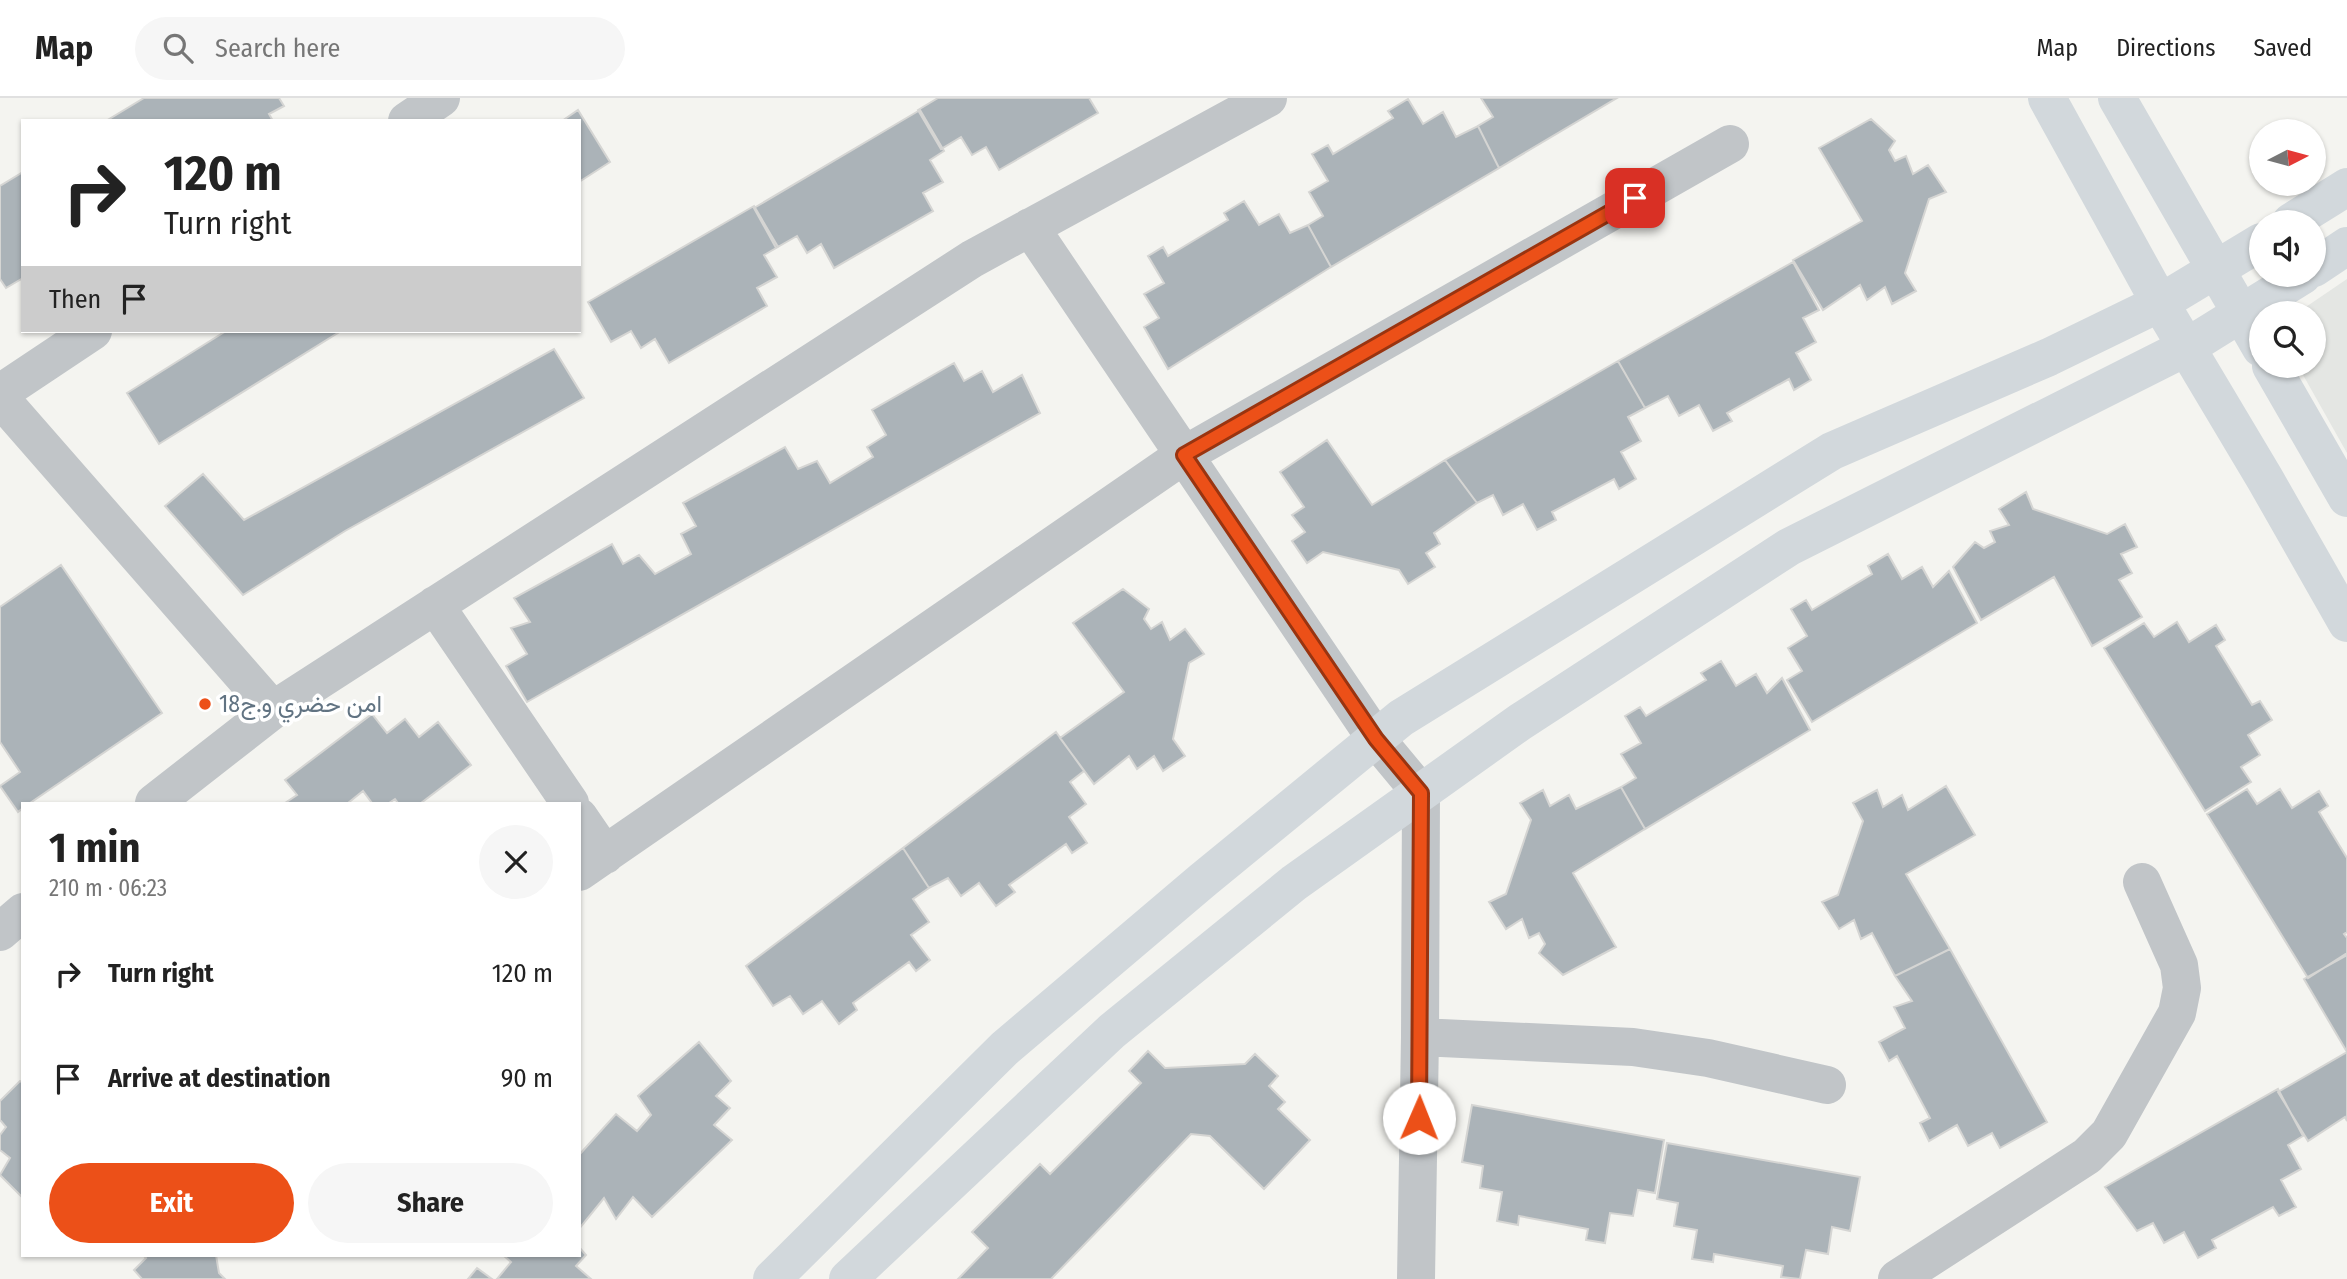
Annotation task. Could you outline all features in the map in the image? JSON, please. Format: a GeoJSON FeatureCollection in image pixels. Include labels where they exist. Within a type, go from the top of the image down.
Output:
{"type":"FeatureCollection","features":[{"type":"Feature","properties":{"kind":"main road"},"geometry":{"type":"LineString","coordinates":[[2047,98],[2160,303],[2347,623]]}},
{"type":"Feature","properties":{"kind":"main road"},"geometry":{"type":"LineString","coordinates":[[2117,98],[2249,328]]}},
{"type":"Feature","properties":{"kind":"main road"},"geometry":{"type":"LineString","coordinates":[[2310,210],[2347,187]]}},
{"type":"Feature","properties":{"kind":"main road"},"geometry":{"type":"LineString","coordinates":[[2326,260],[2347,246]]}},
{"type":"Feature","properties":{"kind":"main road"},"geometry":{"type":"LineString","coordinates":[[772,1279],[1005,1048],[1203,880],[1401,718],[1832,451],[2049,357],[2160,303],[2249,250]]}},
{"type":"Feature","properties":{"kind":"main road"},"geometry":{"type":"LineString","coordinates":[[848,1279],[1112,1031],[1294,883],[1520,722],[1789,548],[2187,347],[2284,287]]}},
{"type":"Feature","properties":{"kind":"main road"},"geometry":{"type":"LineString","coordinates":[[2278,378],[2347,498]]}},
{"type":"Feature","properties":{"kind":"street"},"geometry":{"type":"LineString","coordinates":[[410,119],[441,98]]}},
{"type":"Feature","properties":{"kind":"street"},"geometry":{"type":"LineString","coordinates":[[155,802],[273,710],[972,259],[1268,98]]}},
{"type":"Feature","properties":{"kind":"street"},"geometry":{"type":"LineString","coordinates":[[581,824],[592,864],[1184,455],[1730,144]]}},
{"type":"Feature","properties":{"kind":"street"},"geometry":{"type":"LineString","coordinates":[[1030,227],[1376,739],[1421,793],[1416,1279]]}},
{"type":"Feature","properties":{"kind":"street"},"geometry":{"type":"LineString","coordinates":[[0,393],[90,333]]}},
{"type":"Feature","properties":{"kind":"street"},"geometry":{"type":"LineString","coordinates":[[0,398],[273,710]]}},
{"type":"Feature","properties":{"kind":"street"},"geometry":{"type":"LineString","coordinates":[[435,605],[569,802]]}},
{"type":"Feature","properties":{"kind":"street"},"geometry":{"type":"LineString","coordinates":[[1897,1279],[2087,1156],[2109,1134],[2177,1013],[2182,988],[2179,965],[2142,882]]}},
{"type":"Feature","properties":{"kind":"street"},"geometry":{"type":"LineString","coordinates":[[21,914],[0,934],[21,953]]}},
{"type":"Feature","properties":{"kind":"street"},"geometry":{"type":"LineString","coordinates":[[1420,1037],[1633,1046],[1708,1058],[1827,1085]]}},
{"type":"Feature","properties":{"kind":"shaded area"},"geometry":{"type":"Polygon","coordinates":[[[2347,279],[2347,453],[2305,378],[2326,378],[2326,301],[2315,301],[2347,279]]]}},
{"type":"Feature","properties":{"kind":"building"},"geometry":{"type":"Polygon","coordinates":[[[144,98],[279,98],[284,106],[269,114],[272,119],[109,119],[144,98]]]}},
{"type":"Feature","properties":{"kind":"building"},"geometry":{"type":"Polygon","coordinates":[[[938,98],[1089,98],[1098,113],[999,170],[986,147],[972,155],[961,137],[941,149],[918,110],[938,98]]]}},
{"type":"Feature","properties":{"kind":"building"},"geometry":{"type":"Polygon","coordinates":[[[1481,98],[1617,98],[1499,168],[1478,126],[1493,117],[1481,98]]]}},
{"type":"Feature","properties":{"kind":"building"},"geometry":{"type":"Polygon","coordinates":[[[1408,99],[1423,124],[1443,112],[1456,137],[1478,126],[1499,168],[1331,267],[1308,225],[1323,216],[1309,192],[1328,181],[1312,154],[1328,145],[1333,154],[1393,118],[1388,111],[1408,99]]]}},
{"type":"Feature","properties":{"kind":"building"},"geometry":{"type":"Polygon","coordinates":[[[578,110],[610,162],[581,181],[581,119],[565,119],[578,110]]]}},
{"type":"Feature","properties":{"kind":"building"},"geometry":{"type":"Polygon","coordinates":[[[920,110],[944,151],[930,160],[943,182],[923,193],[933,211],[834,268],[821,244],[807,253],[797,236],[776,248],[754,208],[920,110]]]}},
{"type":"Feature","properties":{"kind":"building"},"geometry":{"type":"Polygon","coordinates":[[[1871,119],[1895,141],[1889,150],[1895,161],[1906,156],[1913,174],[1928,165],[1946,192],[1929,199],[1905,273],[1916,291],[1892,304],[1885,287],[1867,300],[1860,285],[1823,310],[1793,260],[1862,221],[1819,148],[1871,119]]]}},
{"type":"Feature","properties":{"kind":"building"},"geometry":{"type":"Polygon","coordinates":[[[21,173],[21,279],[6,288],[0,279],[0,186],[21,173]]]}},
{"type":"Feature","properties":{"kind":"building"},"geometry":{"type":"Polygon","coordinates":[[[1244,201],[1259,225],[1279,214],[1290,233],[1308,225],[1331,267],[1168,369],[1144,327],[1159,318],[1144,294],[1164,283],[1148,256],[1163,247],[1168,256],[1228,220],[1224,213],[1244,201]]]}},
{"type":"Feature","properties":{"kind":"building"},"geometry":{"type":"Polygon","coordinates":[[[754,206],[778,247],[764,255],[777,277],[757,288],[767,306],[669,363],[655,339],[641,348],[631,331],[611,342],[588,302],[754,206]]]}},
{"type":"Feature","properties":{"kind":"building"},"geometry":{"type":"Polygon","coordinates":[[[1793,262],[1819,310],[1803,318],[1816,342],[1796,353],[1811,380],[1794,390],[1789,379],[1727,413],[1732,421],[1713,431],[1699,405],[1679,416],[1668,396],[1645,408],[1618,361],[1793,262]]]}},
{"type":"Feature","properties":{"kind":"building"},"geometry":{"type":"Polygon","coordinates":[[[223,333],[338,333],[159,444],[127,393],[223,333]]]}},
{"type":"Feature","properties":{"kind":"building"},"geometry":{"type":"Polygon","coordinates":[[[554,349],[584,398],[345,531],[243,595],[165,506],[203,474],[244,520],[554,349]]]}},
{"type":"Feature","properties":{"kind":"building"},"geometry":{"type":"Polygon","coordinates":[[[1618,361],[1645,408],[1628,417],[1641,441],[1621,452],[1636,479],[1619,489],[1614,479],[1552,512],[1556,520],[1537,530],[1523,504],[1503,515],[1493,495],[1477,503],[1445,460],[1618,361]]]}},
{"type":"Feature","properties":{"kind":"building"},"geometry":{"type":"Polygon","coordinates":[[[954,363],[964,381],[982,371],[993,392],[1022,375],[1040,413],[527,702],[506,666],[527,654],[511,628],[530,622],[514,598],[612,544],[623,564],[639,555],[655,574],[691,554],[681,534],[696,526],[683,503],[785,447],[798,469],[817,461],[830,483],[873,457],[867,447],[886,435],[872,410],[954,363]]]}},
{"type":"Feature","properties":{"kind":"building"},"geometry":{"type":"Polygon","coordinates":[[[1327,440],[1372,505],[1445,460],[1477,503],[1434,533],[1440,544],[1426,553],[1435,567],[1408,584],[1399,570],[1323,552],[1307,563],[1292,541],[1305,532],[1292,515],[1304,507],[1280,472],[1327,440]]]}},
{"type":"Feature","properties":{"kind":"building"},"geometry":{"type":"Polygon","coordinates":[[[2026,492],[2033,509],[2107,534],[2125,524],[2137,547],[2121,554],[2132,573],[2119,580],[2142,617],[2092,646],[2054,577],[1981,620],[1953,567],[1975,542],[1984,548],[1995,542],[1990,531],[2009,525],[1999,509],[2026,492]]]}},
{"type":"Feature","properties":{"kind":"building"},"geometry":{"type":"Polygon","coordinates":[[[1888,554],[1902,579],[1922,567],[1933,587],[1949,571],[1977,623],[1812,722],[1787,680],[1802,671],[1788,648],[1807,636],[1791,609],[1806,600],[1812,610],[1872,574],[1868,566],[1888,554]]]}},
{"type":"Feature","properties":{"kind":"building"},"geometry":{"type":"Polygon","coordinates":[[[61,565],[162,713],[31,802],[21,802],[21,810],[18,812],[0,786],[20,772],[0,742],[0,607],[61,565]]]}},
{"type":"Feature","properties":{"kind":"building"},"geometry":{"type":"Polygon","coordinates":[[[1123,589],[1149,609],[1144,619],[1151,629],[1162,622],[1170,640],[1185,629],[1204,654],[1189,663],[1173,739],[1185,756],[1163,771],[1154,756],[1137,769],[1129,756],[1094,784],[1060,738],[1124,692],[1073,623],[1123,589]]]}},
{"type":"Feature","properties":{"kind":"building"},"geometry":{"type":"Polygon","coordinates":[[[2177,622],[2189,642],[2216,625],[2225,640],[2216,646],[2252,705],[2260,701],[2272,720],[2248,735],[2260,755],[2241,767],[2251,782],[2205,811],[2104,648],[2144,623],[2154,637],[2177,622]]]}},
{"type":"Feature","properties":{"kind":"building"},"geometry":{"type":"Polygon","coordinates":[[[1721,661],[1736,686],[1756,674],[1767,693],[1782,678],[1810,730],[1645,829],[1621,787],[1636,778],[1621,754],[1641,743],[1625,716],[1640,707],[1646,716],[1706,680],[1701,673],[1721,661]]]}},
{"type":"Feature","properties":{"kind":"building"},"geometry":{"type":"Polygon","coordinates":[[[372,714],[387,733],[405,719],[419,737],[438,722],[471,765],[422,802],[397,802],[395,799],[390,802],[371,802],[363,791],[349,802],[286,802],[297,795],[285,780],[372,714]]]}},
{"type":"Feature","properties":{"kind":"building"},"geometry":{"type":"Polygon","coordinates":[[[1056,732],[1084,771],[1070,782],[1086,804],[1069,817],[1087,843],[1072,853],[1066,844],[1009,885],[1015,892],[996,906],[979,883],[961,896],[948,878],[929,888],[903,848],[1056,732]]]}},
{"type":"Feature","properties":{"kind":"building"},"geometry":{"type":"Polygon","coordinates":[[[1946,786],[1975,835],[1906,874],[1950,949],[1895,976],[1872,933],[1861,939],[1854,920],[1839,929],[1822,902],[1838,895],[1863,821],[1853,803],[1877,790],[1883,807],[1902,795],[1908,810],[1946,786]]]}},
{"type":"Feature","properties":{"kind":"building"},"geometry":{"type":"Polygon","coordinates":[[[1621,787],[1645,829],[1573,873],[1616,947],[1563,975],[1539,953],[1545,944],[1539,933],[1529,938],[1522,919],[1506,929],[1489,902],[1506,894],[1531,820],[1520,803],[1543,790],[1550,806],[1569,795],[1576,809],[1621,787]]]}},
{"type":"Feature","properties":{"kind":"building"},"geometry":{"type":"Polygon","coordinates":[[[2247,789],[2257,804],[2280,789],[2292,808],[2319,791],[2328,806],[2319,812],[2347,858],[2347,932],[2344,934],[2347,938],[2347,953],[2308,978],[2207,814],[2247,789]]]}},
{"type":"Feature","properties":{"kind":"building"},"geometry":{"type":"Polygon","coordinates":[[[903,848],[929,888],[913,899],[929,922],[911,935],[930,960],[916,971],[909,962],[853,1003],[857,1010],[839,1024],[822,1001],[803,1014],[790,996],[773,1006],[746,966],[903,848]]]}},
{"type":"Feature","properties":{"kind":"building"},"geometry":{"type":"Polygon","coordinates":[[[1950,949],[2047,1122],[2000,1148],[1992,1133],[1968,1146],[1957,1125],[1929,1141],[1920,1123],[1930,1118],[1897,1056],[1889,1061],[1879,1042],[1905,1028],[1894,1007],[1912,1001],[1895,976],[1950,949]]]}},
{"type":"Feature","properties":{"kind":"building"},"geometry":{"type":"Polygon","coordinates":[[[2347,955],[2347,1052],[2304,979],[2347,955]]]}},
{"type":"Feature","properties":{"kind":"building"},"geometry":{"type":"Polygon","coordinates":[[[699,1042],[731,1081],[716,1096],[730,1108],[714,1125],[732,1140],[652,1217],[633,1197],[616,1219],[604,1198],[581,1227],[581,1153],[616,1114],[637,1131],[651,1115],[638,1096],[699,1042]]]}},
{"type":"Feature","properties":{"kind":"building"},"geometry":{"type":"Polygon","coordinates":[[[1148,1051],[1165,1068],[1245,1064],[1255,1054],[1278,1076],[1269,1086],[1285,1102],[1278,1109],[1310,1140],[1264,1189],[1210,1136],[1191,1134],[1051,1279],[958,1279],[988,1248],[972,1232],[1040,1164],[1050,1174],[1141,1083],[1129,1071],[1148,1051]]]}},
{"type":"Feature","properties":{"kind":"building"},"geometry":{"type":"Polygon","coordinates":[[[2347,1052],[2347,1121],[2345,1117],[2308,1141],[2278,1092],[2347,1052]]]}},
{"type":"Feature","properties":{"kind":"building"},"geometry":{"type":"Polygon","coordinates":[[[21,1082],[21,1196],[0,1175],[10,1158],[0,1150],[0,1135],[6,1127],[0,1120],[0,1101],[21,1082]]]}},
{"type":"Feature","properties":{"kind":"building"},"geometry":{"type":"Polygon","coordinates":[[[2278,1089],[2303,1136],[2288,1145],[2301,1169],[2281,1180],[2296,1207],[2279,1216],[2273,1207],[2212,1240],[2216,1248],[2198,1258],[2184,1232],[2164,1243],[2153,1223],[2137,1231],[2105,1187],[2278,1089]]]}},
{"type":"Feature","properties":{"kind":"building"},"geometry":{"type":"Polygon","coordinates":[[[1472,1105],[1664,1140],[1655,1193],[1638,1190],[1633,1216],[1610,1213],[1605,1243],[1586,1240],[1588,1229],[1519,1216],[1518,1225],[1497,1221],[1502,1192],[1480,1188],[1483,1166],[1462,1162],[1472,1105]]]}},
{"type":"Feature","properties":{"kind":"building"},"geometry":{"type":"Polygon","coordinates":[[[1667,1143],[1860,1177],[1850,1231],[1832,1227],[1828,1254],[1806,1250],[1800,1279],[1781,1277],[1783,1266],[1714,1254],[1713,1262],[1692,1259],[1697,1230],[1674,1226],[1678,1203],[1657,1199],[1667,1143]]]}},
{"type":"Feature","properties":{"kind":"building"},"geometry":{"type":"Polygon","coordinates":[[[581,1249],[586,1255],[576,1266],[591,1279],[497,1279],[511,1262],[505,1257],[581,1257],[581,1249]]]}},
{"type":"Feature","properties":{"kind":"building"},"geometry":{"type":"Polygon","coordinates":[[[216,1257],[219,1273],[225,1279],[142,1279],[134,1270],[146,1258],[216,1257]]]}},
{"type":"Feature","properties":{"kind":"building"},"geometry":{"type":"Polygon","coordinates":[[[477,1268],[492,1279],[468,1279],[477,1268]]]}},
{"type":"Feature","properties":{"kind":"place","name":"امن حضري و.ج18"},"geometry":{"type":"Point","coordinates":[205,704]}},
{"type":"Feature","properties":{"kind":"route"},"geometry":{"type":"LineString","coordinates":[[1419,1118],[1421,793],[1376,739],[1184,455],[1635,198]]}}]}
